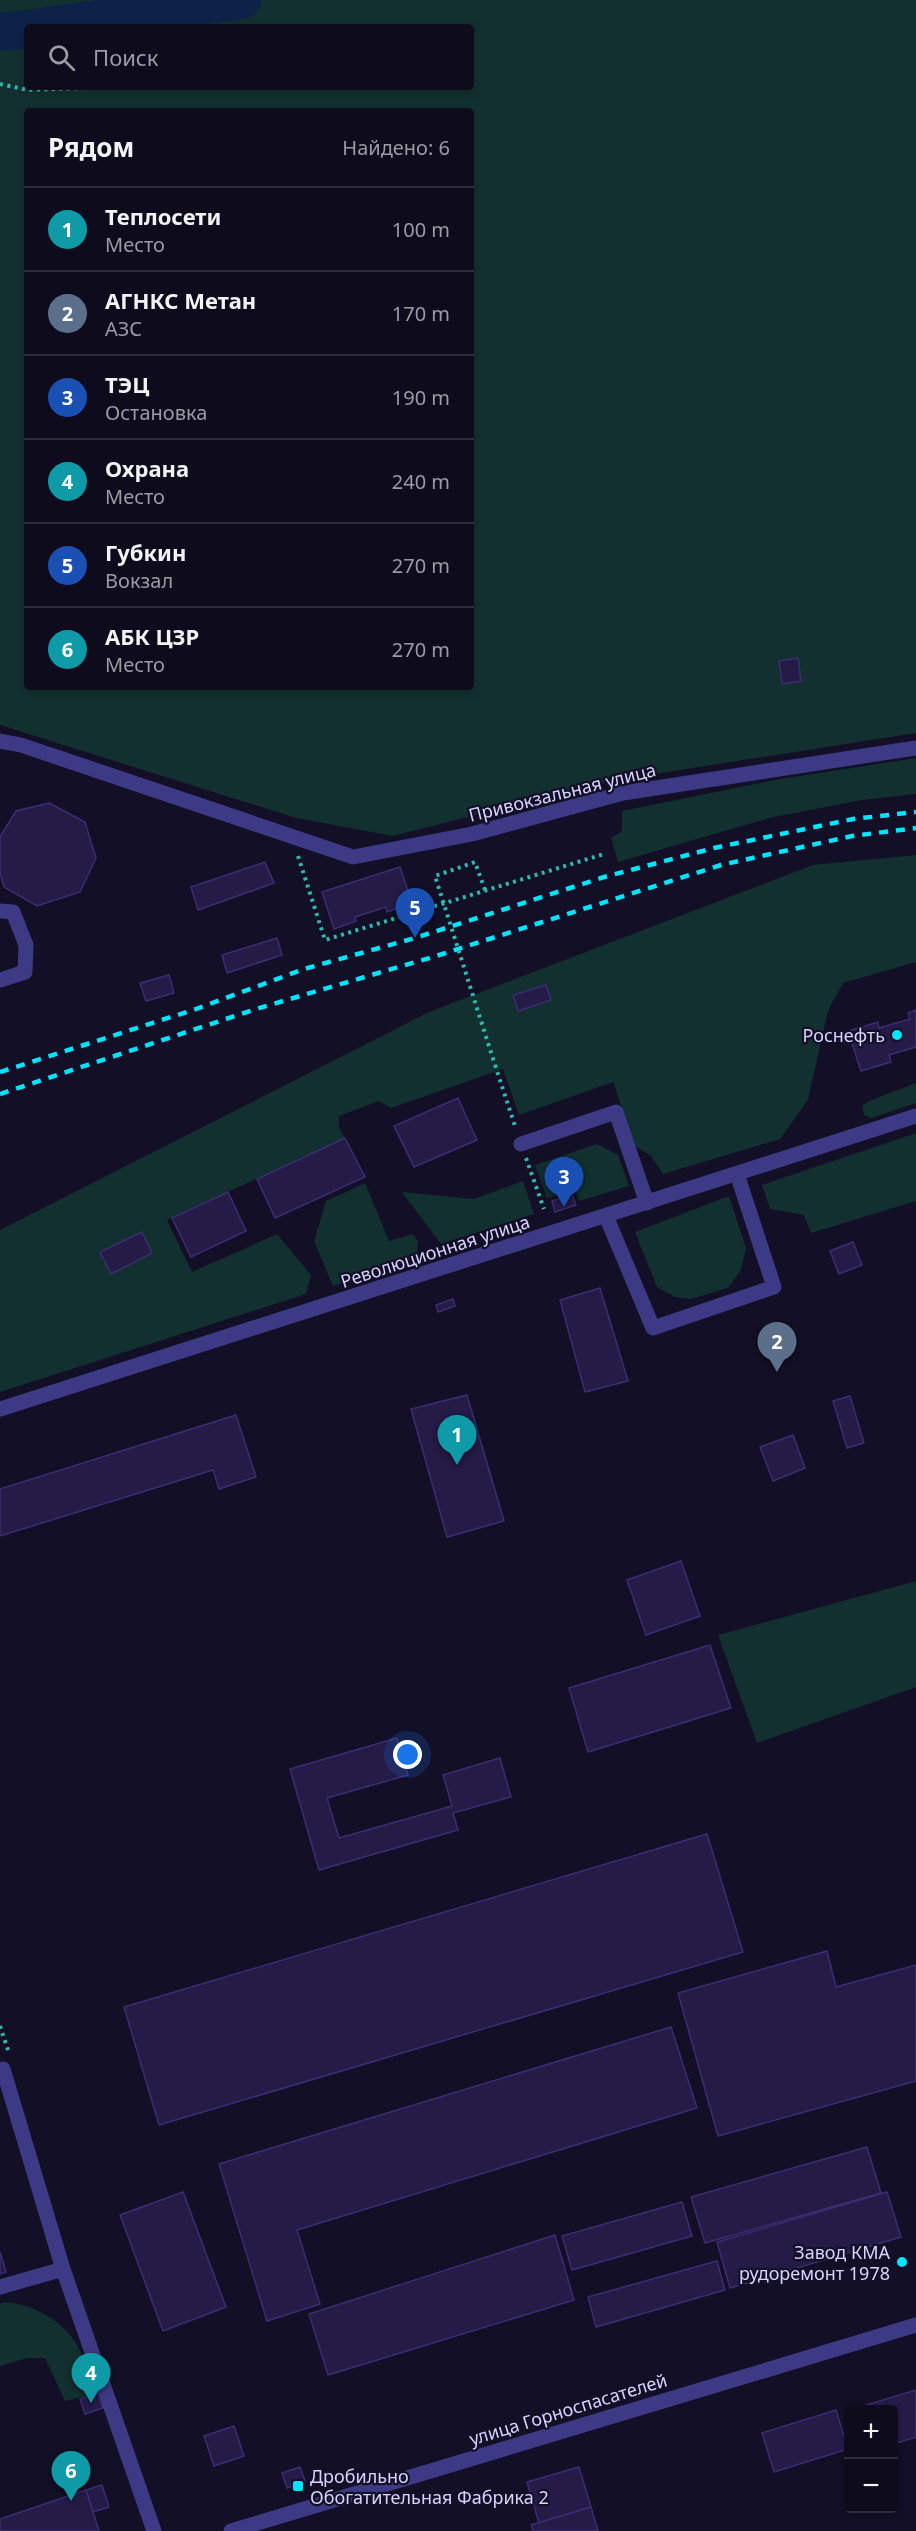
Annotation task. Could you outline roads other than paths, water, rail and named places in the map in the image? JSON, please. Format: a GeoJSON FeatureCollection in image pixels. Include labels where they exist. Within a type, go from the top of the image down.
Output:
{"type":"FeatureCollection","features":[{"type":"Feature","properties":{"kind":"street","name":"Привокзальная улица"},"geometry":{"type":"LineString","coordinates":[[0,741],[21,745],[353,857],[472,834],[623,793],[916,748]]}},
{"type":"Feature","properties":{"kind":"street"},"geometry":{"type":"LineString","coordinates":[[0,912],[13,912],[26,945],[25,972],[0,980]]}},
{"type":"Feature","properties":{"kind":"street"},"geometry":{"type":"LineString","coordinates":[[521,1144],[616,1112],[647,1203]]}},
{"type":"Feature","properties":{"kind":"street","name":"Революционная улица"},"geometry":{"type":"LineString","coordinates":[[0,1409],[916,1116]]}},
{"type":"Feature","properties":{"kind":"street"},"geometry":{"type":"LineString","coordinates":[[606,1216],[653,1328],[774,1287],[737,1174]]}},
{"type":"Feature","properties":{"kind":"street"},"geometry":{"type":"LineString","coordinates":[[0,2070],[3,2069],[63,2269],[154,2531]]}},
{"type":"Feature","properties":{"kind":"street"},"geometry":{"type":"LineString","coordinates":[[0,2287],[63,2269]]}},
{"type":"Feature","properties":{"kind":"street","name":"улица Горноспасателей"},"geometry":{"type":"LineString","coordinates":[[231,2531],[916,2325]]}},
{"type":"Feature","properties":{"kind":"waterway"},"geometry":{"type":"LineString","coordinates":[[62,24],[242,0]]}},
{"type":"Feature","properties":{"kind":"waterway"},"geometry":{"type":"LineString","coordinates":[[0,32],[24,29]]}},
{"type":"Feature","properties":{"kind":"railway"},"geometry":{"type":"LineString","coordinates":[[0,1072],[196,1009],[304,969],[415,938],[604,877],[714,848],[853,819],[916,812]]}},
{"type":"Feature","properties":{"kind":"railway"},"geometry":{"type":"LineString","coordinates":[[0,1094],[256,1009],[436,956],[721,865],[852,836],[916,828]]}},
{"type":"Feature","properties":{"kind":"place","name":"Губкин"},"geometry":{"type":"Point","coordinates":[415,938]}},
{"type":"Feature","properties":{"kind":"place","name":"Роснефть"},"geometry":{"type":"Point","coordinates":[897,1035]}},
{"type":"Feature","properties":{"kind":"place","name":"ТЭЦ"},"geometry":{"type":"Point","coordinates":[564,1207]}},
{"type":"Feature","properties":{"kind":"place","name":"АГНКС Метан"},"geometry":{"type":"Point","coordinates":[777,1372]}},
{"type":"Feature","properties":{"kind":"place","name":"Теплосети"},"geometry":{"type":"Point","coordinates":[457,1465]}},
{"type":"Feature","properties":{"kind":"place","name":"Завод КМА рудоремонт 1978"},"geometry":{"type":"Point","coordinates":[902,2262]}},
{"type":"Feature","properties":{"kind":"place","name":"Охрана"},"geometry":{"type":"Point","coordinates":[91,2403]}},
{"type":"Feature","properties":{"kind":"place","name":"Дробильно Обогатительная Фабрика 2"},"geometry":{"type":"Point","coordinates":[298,2486]}},
{"type":"Feature","properties":{"kind":"place","name":"АБК ЦЗР"},"geometry":{"type":"Point","coordinates":[71,2501]}}]}
